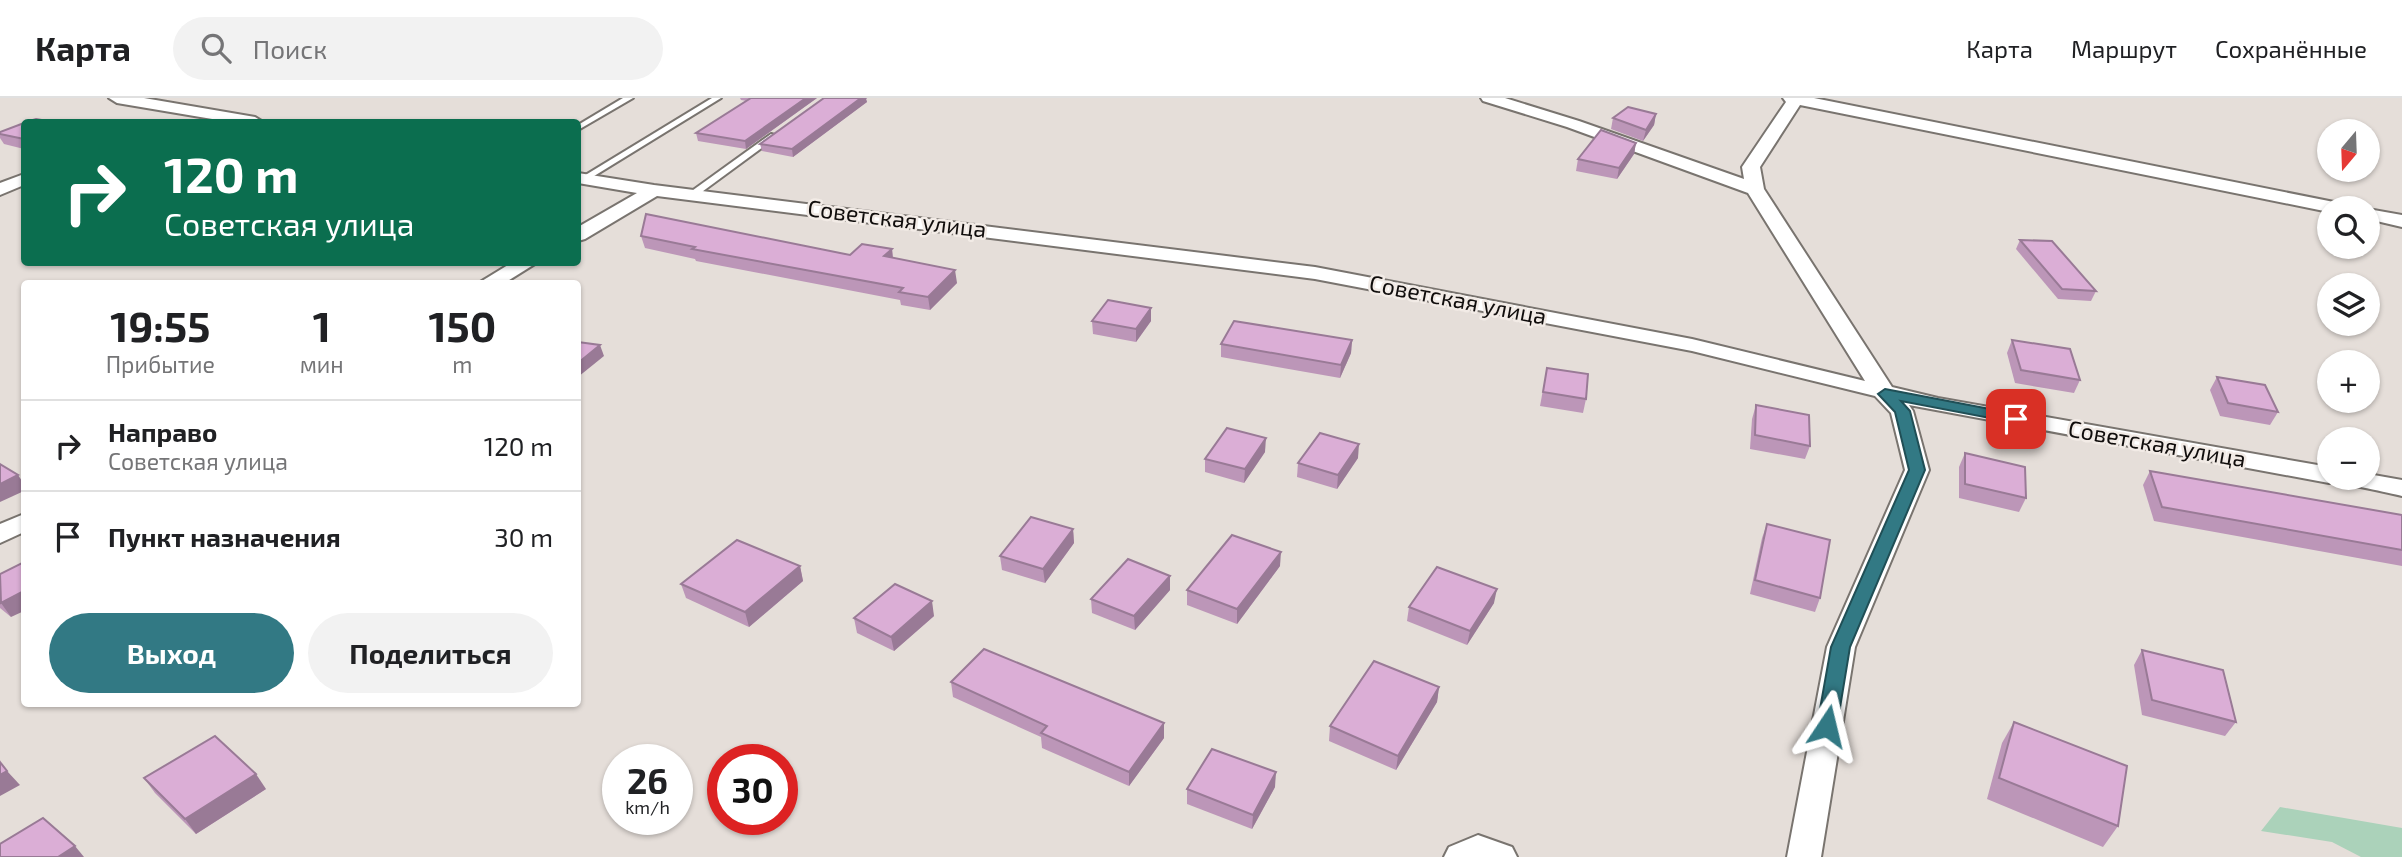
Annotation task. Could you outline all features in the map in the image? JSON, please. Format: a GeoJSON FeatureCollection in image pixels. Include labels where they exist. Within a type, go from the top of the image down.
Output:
{"type":"FeatureCollection","features":[{"type":"Feature","properties":{"kind":"street"},"geometry":{"type":"LineString","coordinates":[[117,98],[238,119]]}},
{"type":"Feature","properties":{"kind":"street"},"geometry":{"type":"LineString","coordinates":[[1489,98],[1585,128],[1755,189]]}},
{"type":"Feature","properties":{"kind":"street"},"geometry":{"type":"LineString","coordinates":[[1804,857],[1841,647],[1917,470],[1902,411],[1885,394],[1755,189],[1751,167],[1793,99],[2317,204]]}},
{"type":"Feature","properties":{"kind":"street"},"geometry":{"type":"LineString","coordinates":[[166,119],[188,110]]}},
{"type":"Feature","properties":{"kind":"street","name":"Советская улица"},"geometry":{"type":"LineString","coordinates":[[581,178],[654,191],[1315,273],[1692,345],[1885,394],[2317,473]]}},
{"type":"Feature","properties":{"kind":"street"},"geometry":{"type":"LineString","coordinates":[[0,190],[21,180]]}},
{"type":"Feature","properties":{"kind":"street"},"geometry":{"type":"LineString","coordinates":[[581,233],[654,191]]}},
{"type":"Feature","properties":{"kind":"street"},"geometry":{"type":"LineString","coordinates":[[2380,216],[2402,221]]}},
{"type":"Feature","properties":{"kind":"street"},"geometry":{"type":"LineString","coordinates":[[495,280],[521,266]]}},
{"type":"Feature","properties":{"kind":"street"},"geometry":{"type":"LineString","coordinates":[[2380,484],[2402,488]]}},
{"type":"Feature","properties":{"kind":"street"},"geometry":{"type":"LineString","coordinates":[[0,535],[21,524]]}},
{"type":"Feature","properties":{"kind":"street"},"geometry":{"type":"LineString","coordinates":[[1461,857],[1478,849],[1500,857]]}},
{"type":"Feature","properties":{"kind":"lane"},"geometry":{"type":"LineString","coordinates":[[581,126],[629,98]]}},
{"type":"Feature","properties":{"kind":"lane"},"geometry":{"type":"LineString","coordinates":[[581,177],[717,98]]}},
{"type":"Feature","properties":{"kind":"lane"},"geometry":{"type":"LineString","coordinates":[[692,195],[782,130]]}},
{"type":"Feature","properties":{"kind":"green space"},"geometry":{"type":"Polygon","coordinates":[[[2280,807],[2402,828],[2402,857],[2361,857],[2332,842],[2261,831],[2280,807]]]}},
{"type":"Feature","properties":{"kind":"building"},"geometry":{"type":"Polygon","coordinates":[[[751,98],[806,98],[745,141],[696,133],[751,98]]]}},
{"type":"Feature","properties":{"kind":"building"},"geometry":{"type":"Polygon","coordinates":[[[824,98],[861,98],[792,149],[760,144],[824,98]]]}},
{"type":"Feature","properties":{"kind":"building"},"geometry":{"type":"Polygon","coordinates":[[[1628,107],[1656,114],[1646,130],[1613,118],[1628,107]]]}},
{"type":"Feature","properties":{"kind":"building"},"geometry":{"type":"Polygon","coordinates":[[[21,124],[21,138],[0,132],[21,124]]]}},
{"type":"Feature","properties":{"kind":"building"},"geometry":{"type":"Polygon","coordinates":[[[1601,130],[1636,143],[1619,168],[1578,159],[1601,130]]]}},
{"type":"Feature","properties":{"kind":"building"},"geometry":{"type":"Polygon","coordinates":[[[646,214],[850,255],[862,244],[892,249],[884,256],[955,270],[928,297],[899,292],[903,288],[692,249],[695,247],[641,236],[646,214]]]}},
{"type":"Feature","properties":{"kind":"building"},"geometry":{"type":"Polygon","coordinates":[[[2020,240],[2052,241],[2096,291],[2062,289],[2020,240]]]}},
{"type":"Feature","properties":{"kind":"building"},"geometry":{"type":"Polygon","coordinates":[[[1108,300],[1151,308],[1136,329],[1092,321],[1108,300]]]}},
{"type":"Feature","properties":{"kind":"building"},"geometry":{"type":"Polygon","coordinates":[[[1234,321],[1352,340],[1341,365],[1221,344],[1234,321]]]}},
{"type":"Feature","properties":{"kind":"building"},"geometry":{"type":"Polygon","coordinates":[[[2012,340],[2070,349],[2080,380],[2021,370],[2012,340]]]}},
{"type":"Feature","properties":{"kind":"building"},"geometry":{"type":"Polygon","coordinates":[[[581,342],[600,345],[581,361],[581,342]]]}},
{"type":"Feature","properties":{"kind":"building"},"geometry":{"type":"Polygon","coordinates":[[[1547,368],[1588,374],[1586,399],[1543,392],[1547,368]]]}},
{"type":"Feature","properties":{"kind":"building"},"geometry":{"type":"Polygon","coordinates":[[[2217,377],[2265,385],[2278,412],[2228,403],[2217,377]]]}},
{"type":"Feature","properties":{"kind":"building"},"geometry":{"type":"Polygon","coordinates":[[[1756,405],[1809,415],[1810,446],[1755,435],[1756,405]]]}},
{"type":"Feature","properties":{"kind":"building"},"geometry":{"type":"Polygon","coordinates":[[[1227,428],[1266,438],[1245,469],[1205,459],[1227,428]]]}},
{"type":"Feature","properties":{"kind":"building"},"geometry":{"type":"Polygon","coordinates":[[[1320,433],[1359,444],[1338,475],[1298,463],[1320,433]]]}},
{"type":"Feature","properties":{"kind":"building"},"geometry":{"type":"Polygon","coordinates":[[[1965,453],[2025,467],[2026,498],[1965,484],[1965,453]]]}},
{"type":"Feature","properties":{"kind":"building"},"geometry":{"type":"Polygon","coordinates":[[[0,464],[18,475],[0,484],[0,464]]]}},
{"type":"Feature","properties":{"kind":"building"},"geometry":{"type":"Polygon","coordinates":[[[2150,471],[2402,515],[2402,550],[2162,507],[2150,471]]]}},
{"type":"Feature","properties":{"kind":"building"},"geometry":{"type":"Polygon","coordinates":[[[1031,517],[1073,529],[1043,569],[1000,556],[1031,517]]]}},
{"type":"Feature","properties":{"kind":"building"},"geometry":{"type":"Polygon","coordinates":[[[1767,524],[1830,540],[1820,598],[1755,580],[1767,524]]]}},
{"type":"Feature","properties":{"kind":"building"},"geometry":{"type":"Polygon","coordinates":[[[1232,535],[1281,552],[1237,609],[1187,590],[1232,535]]]}},
{"type":"Feature","properties":{"kind":"building"},"geometry":{"type":"Polygon","coordinates":[[[737,540],[800,566],[745,612],[681,584],[737,540]]]}},
{"type":"Feature","properties":{"kind":"building"},"geometry":{"type":"Polygon","coordinates":[[[1128,559],[1170,576],[1134,616],[1091,599],[1128,559]]]}},
{"type":"Feature","properties":{"kind":"building"},"geometry":{"type":"Polygon","coordinates":[[[21,564],[21,593],[1,603],[0,574],[21,564]]]}},
{"type":"Feature","properties":{"kind":"building"},"geometry":{"type":"Polygon","coordinates":[[[1437,567],[1497,589],[1470,631],[1409,607],[1437,567]]]}},
{"type":"Feature","properties":{"kind":"building"},"geometry":{"type":"Polygon","coordinates":[[[895,584],[932,601],[891,637],[854,618],[895,584]]]}},
{"type":"Feature","properties":{"kind":"building"},"geometry":{"type":"Polygon","coordinates":[[[984,649],[1164,723],[1129,772],[1041,733],[1047,726],[951,682],[984,649]]]}},
{"type":"Feature","properties":{"kind":"building"},"geometry":{"type":"Polygon","coordinates":[[[2142,650],[2223,670],[2236,722],[2152,700],[2142,650]]]}},
{"type":"Feature","properties":{"kind":"building"},"geometry":{"type":"Polygon","coordinates":[[[1374,661],[1439,687],[1398,756],[1330,726],[1374,661]]]}},
{"type":"Feature","properties":{"kind":"building"},"geometry":{"type":"Polygon","coordinates":[[[2014,722],[2127,766],[2118,826],[1999,778],[2014,722]]]}},
{"type":"Feature","properties":{"kind":"building"},"geometry":{"type":"Polygon","coordinates":[[[215,736],[256,774],[185,819],[144,778],[215,736]]]}},
{"type":"Feature","properties":{"kind":"building"},"geometry":{"type":"Polygon","coordinates":[[[1212,749],[1276,772],[1253,815],[1187,789],[1212,749]]]}},
{"type":"Feature","properties":{"kind":"building"},"geometry":{"type":"Polygon","coordinates":[[[0,762],[7,771],[0,775],[0,762]]]}},
{"type":"Feature","properties":{"kind":"building"},"geometry":{"type":"Polygon","coordinates":[[[43,818],[75,846],[58,857],[0,857],[0,844],[43,818]]]}},
{"type":"Feature","properties":{"kind":"route"},"geometry":{"type":"LineString","coordinates":[[1827,726],[1841,647],[1917,470],[1902,411],[1885,394],[2016,419]]}}]}
